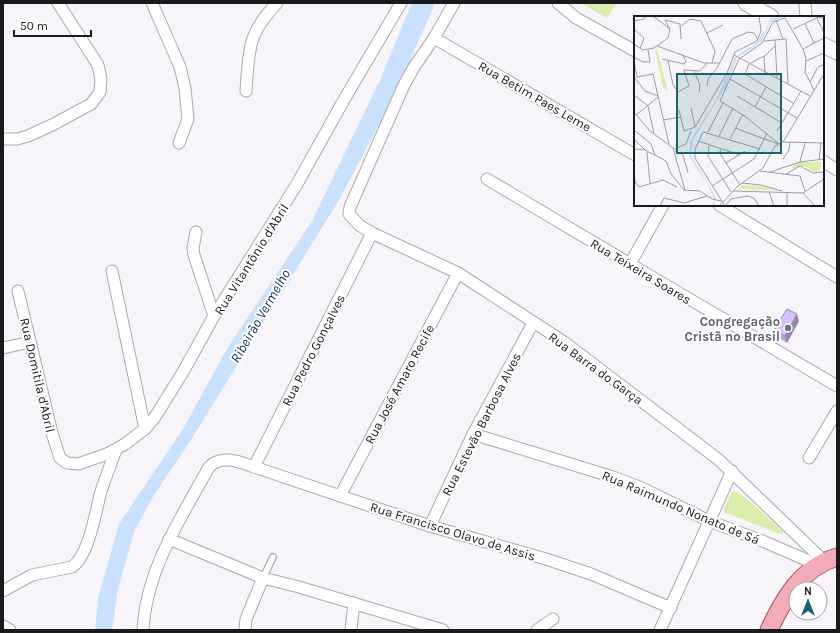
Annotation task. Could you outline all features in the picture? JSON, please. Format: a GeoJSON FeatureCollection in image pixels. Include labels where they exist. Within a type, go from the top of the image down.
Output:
{"type":"FeatureCollection","features":[{"type":"Feature","properties":{"kind":"main road"},"geometry":{"type":"LineString","coordinates":[[769,630],[785,598],[796,582],[827,561]]}},
{"type":"Feature","properties":{"kind":"street"},"geometry":{"type":"LineString","coordinates":[[3,139],[17,139],[28,136],[54,124],[91,104],[100,92],[101,79],[98,65],[58,3]]}},
{"type":"Feature","properties":{"kind":"street"},"geometry":{"type":"LineString","coordinates":[[152,3],[180,67],[185,88],[188,119],[179,143]]}},
{"type":"Feature","properties":{"kind":"street"},"geometry":{"type":"LineString","coordinates":[[246,91],[253,37],[267,15],[277,3]]}},
{"type":"Feature","properties":{"kind":"street","name":"Rua Vitantônio d'Abril"},"geometry":{"type":"LineString","coordinates":[[60,458],[67,463],[78,464],[94,460],[116,450],[125,444],[146,429],[155,417],[184,372],[214,316],[298,184],[345,98],[401,3]]}},
{"type":"Feature","properties":{"kind":"street"},"geometry":{"type":"LineString","coordinates":[[434,38],[454,3]]}},
{"type":"Feature","properties":{"kind":"street"},"geometry":{"type":"LineString","coordinates":[[558,3],[576,18],[634,50]]}},
{"type":"Feature","properties":{"kind":"street"},"geometry":{"type":"LineString","coordinates":[[746,3],[769,16]]}},
{"type":"Feature","properties":{"kind":"street"},"geometry":{"type":"LineString","coordinates":[[805,3],[806,16]]}},
{"type":"Feature","properties":{"kind":"street","name":"Rua Betim Paes Leme"},"geometry":{"type":"LineString","coordinates":[[434,38],[634,154]]}},
{"type":"Feature","properties":{"kind":"street","name":"Rua Barra do Garça"},"geometry":{"type":"LineString","coordinates":[[434,38],[414,67],[404,86],[350,207],[349,214],[352,218],[359,225],[372,233],[458,273],[564,342],[719,460],[827,561]]}},
{"type":"Feature","properties":{"kind":"street"},"geometry":{"type":"LineString","coordinates":[[824,46],[837,52]]}},
{"type":"Feature","properties":{"kind":"street"},"geometry":{"type":"LineString","coordinates":[[824,162],[837,170]]}},
{"type":"Feature","properties":{"kind":"street","name":"Rua Teixeira Soares"},"geometry":{"type":"LineString","coordinates":[[487,179],[837,386]]}},
{"type":"Feature","properties":{"kind":"street"},"geometry":{"type":"LineString","coordinates":[[630,264],[662,206]]}},
{"type":"Feature","properties":{"kind":"street"},"geometry":{"type":"LineString","coordinates":[[721,206],[837,277]]}},
{"type":"Feature","properties":{"kind":"street"},"geometry":{"type":"LineString","coordinates":[[196,232],[193,248],[194,255],[214,316]]}},
{"type":"Feature","properties":{"kind":"street","name":"Rua Pedro Gonçalves"},"geometry":{"type":"LineString","coordinates":[[254,467],[372,233]]}},
{"type":"Feature","properties":{"kind":"street"},"geometry":{"type":"LineString","coordinates":[[112,270],[146,429]]}},
{"type":"Feature","properties":{"kind":"street","name":"Rua José Amaro Recife"},"geometry":{"type":"LineString","coordinates":[[340,496],[458,273]]}},
{"type":"Feature","properties":{"kind":"street","name":"Rua Domitila d'Abril"},"geometry":{"type":"LineString","coordinates":[[18,291],[60,458]]}},
{"type":"Feature","properties":{"kind":"street","name":"Rua Estevão Barbosa Alves"},"geometry":{"type":"LineString","coordinates":[[430,526],[473,434],[533,323]]}},
{"type":"Feature","properties":{"kind":"street"},"geometry":{"type":"LineString","coordinates":[[3,348],[30,342]]}},
{"type":"Feature","properties":{"kind":"street"},"geometry":{"type":"LineString","coordinates":[[809,458],[837,411]]}},
{"type":"Feature","properties":{"kind":"street","name":"Rua Raimundo Nonato de Sá"},"geometry":{"type":"LineString","coordinates":[[473,434],[612,477],[642,488],[709,521],[765,542],[827,561]]}},
{"type":"Feature","properties":{"kind":"street"},"geometry":{"type":"LineString","coordinates":[[3,590],[32,575],[72,567],[76,564],[88,543],[102,490],[116,450]]}},
{"type":"Feature","properties":{"kind":"street","name":"Rua Francisco Olavo de Assis"},"geometry":{"type":"LineString","coordinates":[[169,539],[210,467],[215,462],[222,460],[233,460],[430,526],[546,558],[591,574],[670,608]]}},
{"type":"Feature","properties":{"kind":"street"},"geometry":{"type":"LineString","coordinates":[[660,630],[732,471]]}},
{"type":"Feature","properties":{"kind":"street"},"geometry":{"type":"LineString","coordinates":[[143,630],[147,600],[154,576],[169,539],[263,578],[354,603],[443,630]]}},
{"type":"Feature","properties":{"kind":"street"},"geometry":{"type":"LineString","coordinates":[[245,630],[246,619],[263,578]]}},
{"type":"Feature","properties":{"kind":"street"},"geometry":{"type":"LineString","coordinates":[[351,630],[354,603]]}},
{"type":"Feature","properties":{"kind":"street"},"geometry":{"type":"LineString","coordinates":[[537,630],[553,619]]}},
{"type":"Feature","properties":{"kind":"street"},"geometry":{"type":"LineString","coordinates":[[3,626],[10,630]]}},
{"type":"Feature","properties":{"kind":"lane"},"geometry":{"type":"LineString","coordinates":[[263,578],[273,557]]}},
{"type":"Feature","properties":{"kind":"green space"},"geometry":{"type":"Polygon","coordinates":[[[581,3],[617,3],[607,18],[581,3]]]}},
{"type":"Feature","properties":{"kind":"green space"},"geometry":{"type":"Polygon","coordinates":[[[734,491],[758,509],[783,531],[783,534],[724,512],[732,492],[734,491]]]}},
{"type":"Feature","properties":{"kind":"water","name":"Ribeirão Vermelho"},"geometry":{"type":"Polygon","coordinates":[[[412,3],[435,3],[397,91],[339,200],[191,440],[154,495],[134,532],[118,589],[112,630],[95,630],[98,598],[119,524],[183,429],[228,347],[312,221],[380,80],[412,3]]]}},
{"type":"Feature","properties":{"kind":"building"},"geometry":{"type":"Polygon","coordinates":[[[787,309],[797,314],[785,336],[774,330],[787,309]]]}},
{"type":"Feature","properties":{"kind":"place","name":"Congregação Cristã no Brasil"},"geometry":{"type":"Point","coordinates":[788,328]}}]}
